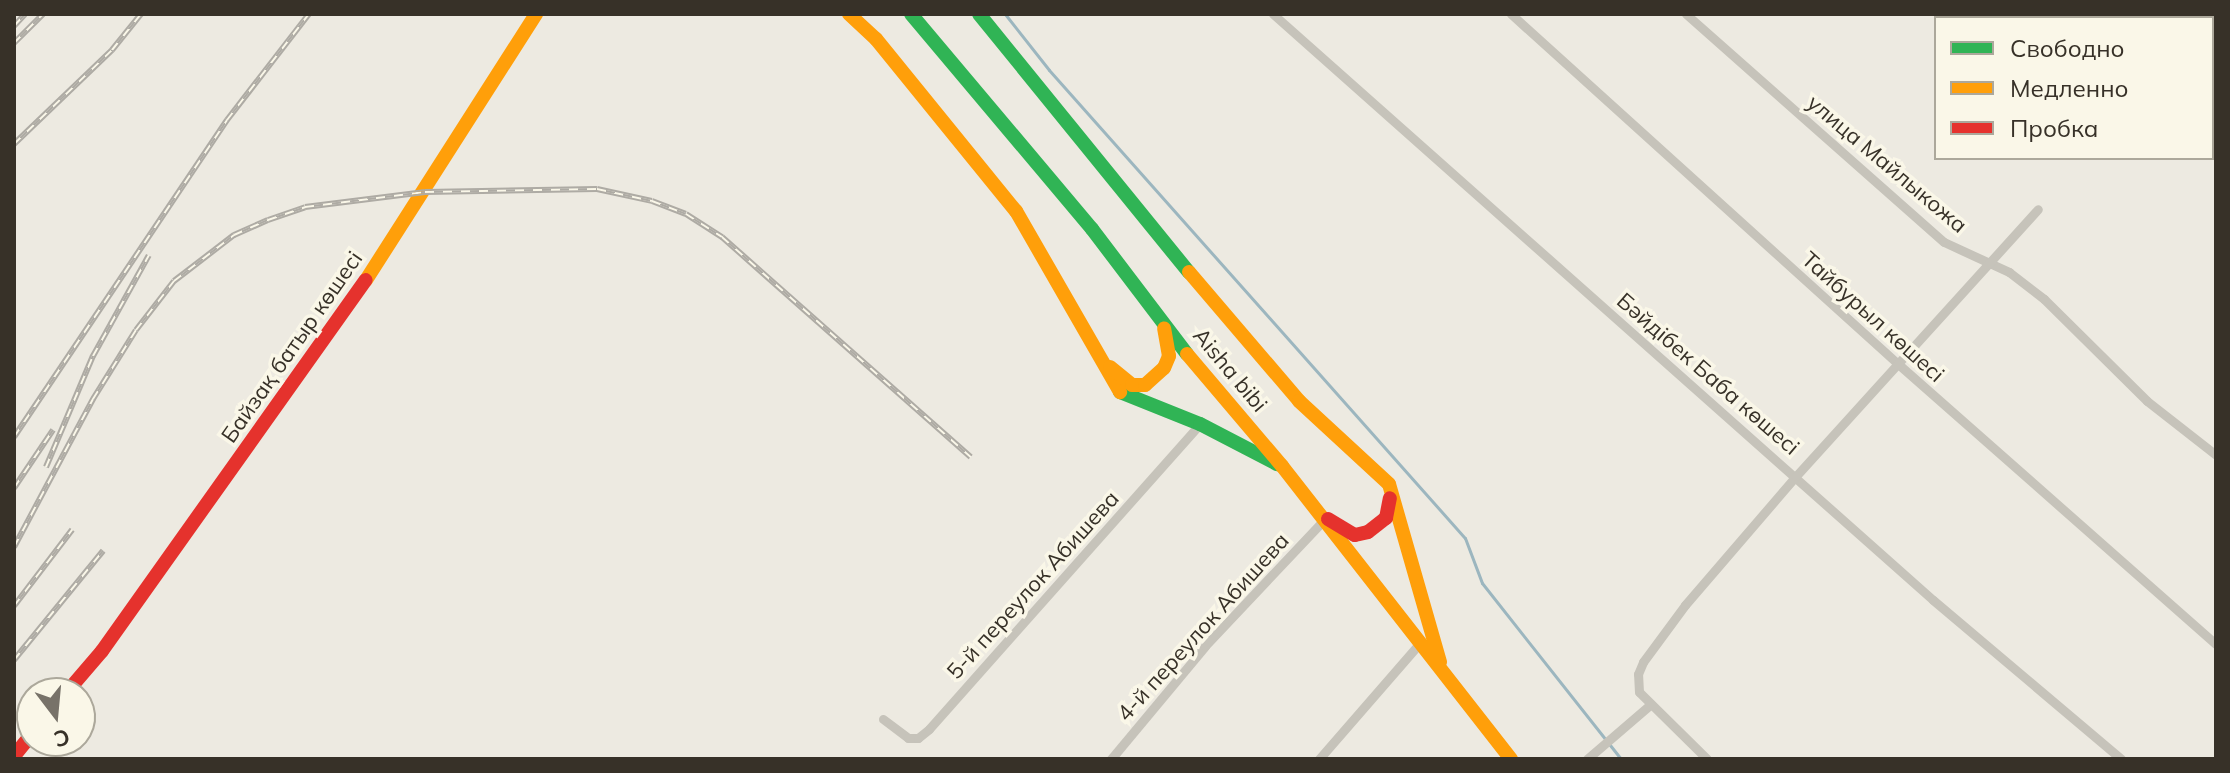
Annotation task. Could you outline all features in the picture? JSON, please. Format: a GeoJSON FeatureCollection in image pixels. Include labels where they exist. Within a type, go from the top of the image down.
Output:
{"type":"FeatureCollection","features":[{"type":"Feature","properties":{"kind":"main road","name":"Байзақ батыр көшесі"},"geometry":{"type":"LineString","coordinates":[[80,677],[102,651],[324,343],[425,192],[536,14]]}},
{"type":"Feature","properties":{"kind":"main road"},"geometry":{"type":"LineString","coordinates":[[849,14],[876,39],[1016,211],[1123,395],[1200,424],[1282,466]]}},
{"type":"Feature","properties":{"kind":"main road","name":"Aisha bibi"},"geometry":{"type":"LineString","coordinates":[[911,14],[1092,229],[1164,327],[1282,466],[1511,759]]}},
{"type":"Feature","properties":{"kind":"main road"},"geometry":{"type":"LineString","coordinates":[[979,14],[1243,337],[1299,401],[1358,452],[1389,484],[1443,670]]}},
{"type":"Feature","properties":{"kind":"main road"},"geometry":{"type":"LineString","coordinates":[[1096,353],[1119,377],[1132,385],[1145,385],[1164,368],[1169,356],[1164,327]]}},
{"type":"Feature","properties":{"kind":"main road"},"geometry":{"type":"LineString","coordinates":[[1320,516],[1355,535],[1368,532],[1386,518],[1390,508],[1389,484]]}},
{"type":"Feature","properties":{"kind":"street","name":"Бәйдібек Баба көшесі"},"geometry":{"type":"LineString","coordinates":[[1273,14],[1933,600],[2121,759]]}},
{"type":"Feature","properties":{"kind":"street","name":"Тайбурыл көшесі"},"geometry":{"type":"LineString","coordinates":[[1511,14],[1897,363],[2216,644]]}},
{"type":"Feature","properties":{"kind":"street","name":"улица Майлыкожа"},"geometry":{"type":"LineString","coordinates":[[1686,14],[1944,242],[2009,272],[2044,299],[2147,401],[2216,455]]}},
{"type":"Feature","properties":{"kind":"street"},"geometry":{"type":"LineString","coordinates":[[1707,759],[1639,692],[1638,674],[1643,662],[1685,605],[1796,476],[2038,209]]}},
{"type":"Feature","properties":{"kind":"street","name":"5-й переулок Абишева"},"geometry":{"type":"LineString","coordinates":[[883,719],[908,738],[918,738],[929,729],[1200,424]]}},
{"type":"Feature","properties":{"kind":"street","name":"4-й переулок Абишева"},"geometry":{"type":"LineString","coordinates":[[1111,759],[1205,646],[1320,516]]}},
{"type":"Feature","properties":{"kind":"street"},"geometry":{"type":"LineString","coordinates":[[1319,759],[1420,643]]}},
{"type":"Feature","properties":{"kind":"street"},"geometry":{"type":"LineString","coordinates":[[1590,756],[1651,704]]}},
{"type":"Feature","properties":{"kind":"waterway"},"geometry":{"type":"LineString","coordinates":[[1005,14],[1049,70],[1465,538],[1482,583],[1621,759]]}},
{"type":"Feature","properties":{"kind":"railway"},"geometry":{"type":"LineString","coordinates":[[14,26],[25,14]]}},
{"type":"Feature","properties":{"kind":"railway"},"geometry":{"type":"LineString","coordinates":[[14,43],[43,14]]}},
{"type":"Feature","properties":{"kind":"railway"},"geometry":{"type":"LineString","coordinates":[[14,144],[112,50],[141,14]]}},
{"type":"Feature","properties":{"kind":"railway"},"geometry":{"type":"LineString","coordinates":[[14,437],[227,120],[309,14]]}},
{"type":"Feature","properties":{"kind":"railway"},"geometry":{"type":"LineString","coordinates":[[14,547],[93,399],[136,330],[174,281],[234,235],[268,220],[305,207],[425,192],[597,189],[652,201],[686,214],[722,237],[971,457]]}},
{"type":"Feature","properties":{"kind":"railway"},"geometry":{"type":"LineString","coordinates":[[46,467],[93,356],[149,255]]}},
{"type":"Feature","properties":{"kind":"railway"},"geometry":{"type":"LineString","coordinates":[[14,488],[53,430]]}},
{"type":"Feature","properties":{"kind":"railway"},"geometry":{"type":"LineString","coordinates":[[14,606],[72,530]]}},
{"type":"Feature","properties":{"kind":"railway"},"geometry":{"type":"LineString","coordinates":[[14,660],[103,551]]}},
{"type":"Feature","properties":{"kind":"traffic: fast"},"geometry":{"type":"LineString","coordinates":[[911,14],[1092,229],[1187,354]]}},
{"type":"Feature","properties":{"kind":"traffic: fast"},"geometry":{"type":"LineString","coordinates":[[979,14],[1189,272]]}},
{"type":"Feature","properties":{"kind":"traffic: fast"},"geometry":{"type":"LineString","coordinates":[[1120,392],[1200,424],[1277,464]]}},
{"type":"Feature","properties":{"kind":"traffic: slow"},"geometry":{"type":"LineString","coordinates":[[366,280],[536,14]]}},
{"type":"Feature","properties":{"kind":"traffic: slow"},"geometry":{"type":"LineString","coordinates":[[849,14],[876,39],[1016,211],[1120,392]]}},
{"type":"Feature","properties":{"kind":"traffic: slow"},"geometry":{"type":"LineString","coordinates":[[1189,272],[1299,401],[1389,484],[1440,662]]}},
{"type":"Feature","properties":{"kind":"traffic: slow"},"geometry":{"type":"LineString","coordinates":[[1110,367],[1132,385],[1145,385],[1164,368],[1169,356],[1164,328]]}},
{"type":"Feature","properties":{"kind":"traffic: slow"},"geometry":{"type":"LineString","coordinates":[[1187,354],[1282,466],[1511,759]]}},
{"type":"Feature","properties":{"kind":"traffic: jam"},"geometry":{"type":"LineString","coordinates":[[80,677],[102,651],[366,280]]}},
{"type":"Feature","properties":{"kind":"traffic: jam"},"geometry":{"type":"LineString","coordinates":[[1328,519],[1355,535],[1368,532],[1386,518],[1390,498]]}}]}
